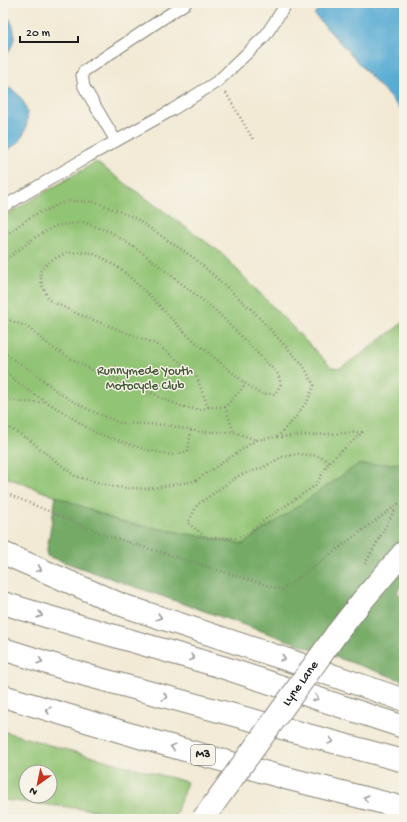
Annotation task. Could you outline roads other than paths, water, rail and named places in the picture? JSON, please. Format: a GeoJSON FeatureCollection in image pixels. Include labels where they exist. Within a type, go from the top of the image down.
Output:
{"type":"FeatureCollection","features":[{"type":"Feature","properties":{"kind":"main road","name":"Lyne Lane"},"geometry":{"type":"LineString","coordinates":[[204,819],[336,633],[404,552]]}},
{"type":"Feature","properties":{"kind":"main road"},"geometry":{"type":"LineString","coordinates":[[3,553],[122,604],[404,700]]}},
{"type":"Feature","properties":{"kind":"main road"},"geometry":{"type":"LineString","coordinates":[[3,603],[222,667],[404,727]]}},
{"type":"Feature","properties":{"kind":"main road"},"geometry":{"type":"LineString","coordinates":[[3,650],[89,676],[404,761]]}},
{"type":"Feature","properties":{"kind":"main road","name":"M3"},"geometry":{"type":"LineString","coordinates":[[3,696],[156,742],[282,777],[404,808]]}},
{"type":"Feature","properties":{"kind":"lane"},"geometry":{"type":"LineString","coordinates":[[116,141],[84,88],[82,75],[84,71],[186,3]]}},
{"type":"Feature","properties":{"kind":"lane"},"geometry":{"type":"LineString","coordinates":[[3,207],[172,110],[218,81],[265,36],[287,3]]}},
{"type":"Feature","properties":{"kind":"water"},"geometry":{"type":"Polygon","coordinates":[[[327,3],[404,3],[404,113],[314,14],[327,3]]]}},
{"type":"Feature","properties":{"kind":"water"},"geometry":{"type":"Polygon","coordinates":[[[3,10],[14,28],[14,41],[3,59],[3,10]]]}},
{"type":"Feature","properties":{"kind":"water"},"geometry":{"type":"Polygon","coordinates":[[[3,85],[14,91],[20,97],[27,112],[27,120],[26,128],[18,142],[11,148],[3,151],[3,85]]]}},
{"type":"Feature","properties":{"kind":"park label","name":"Runnymede Youth Motocycle Club"},"geometry":{"type":"Point","coordinates":[145,378]}}]}
